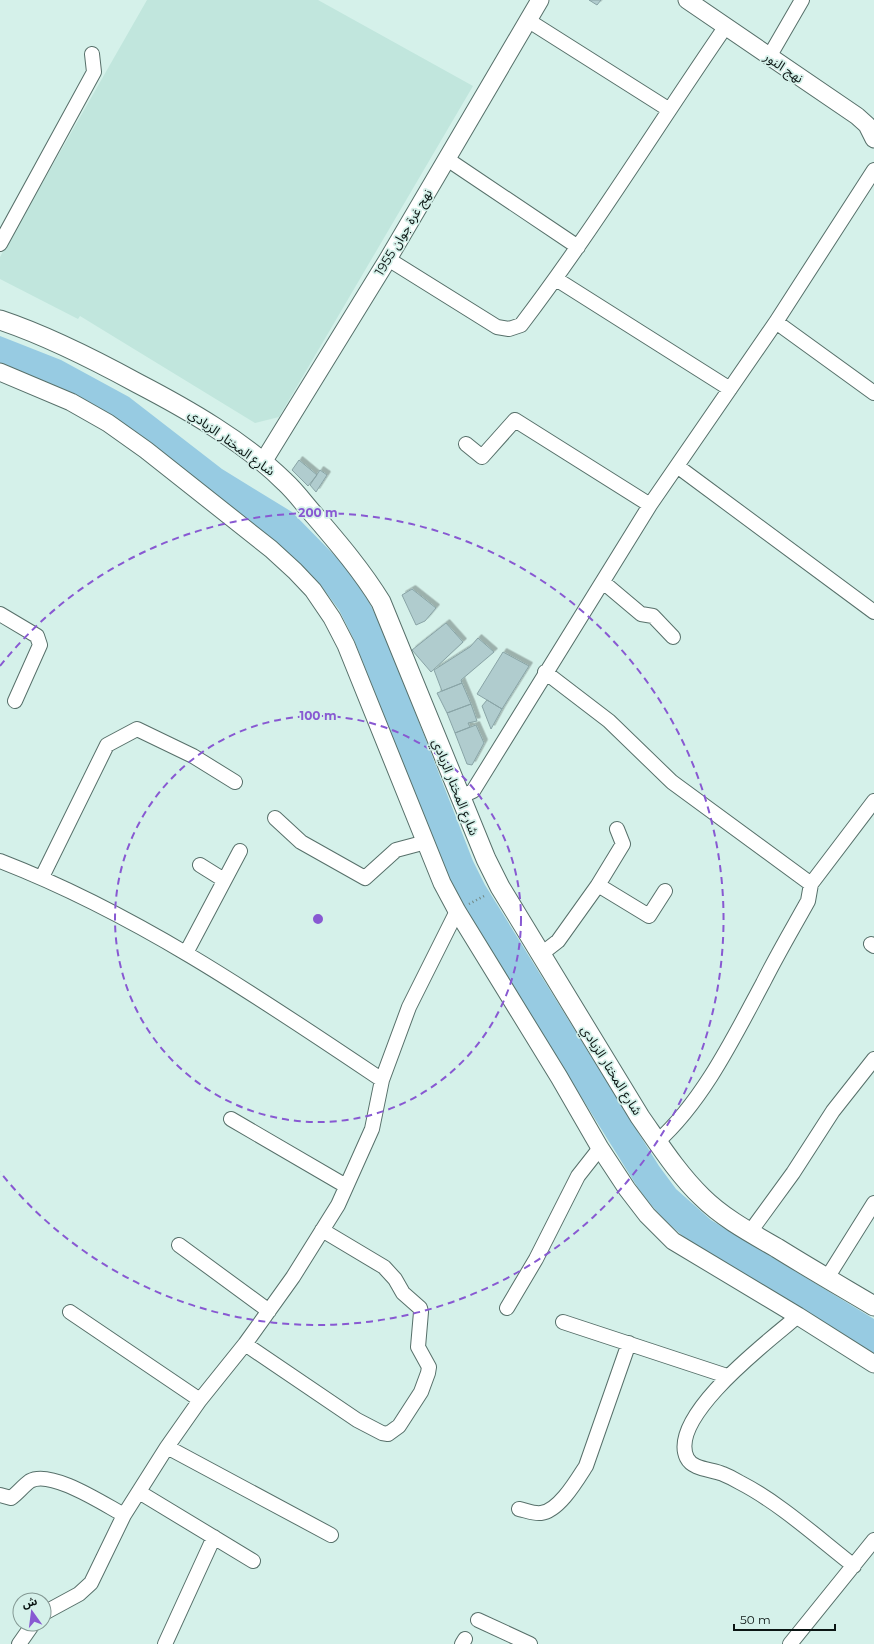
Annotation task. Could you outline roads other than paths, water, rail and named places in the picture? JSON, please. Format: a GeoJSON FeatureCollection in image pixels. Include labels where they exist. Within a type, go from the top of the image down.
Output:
{"type":"FeatureCollection","features":[{"type":"Feature","properties":{"kind":"main road","name":"شارع المختار الزيادي"},"geometry":{"type":"LineString","coordinates":[[0,320],[25,328],[80,352],[157,393],[201,419],[263,462],[286,482],[367,578],[381,602],[460,797],[486,859],[500,887],[540,955],[657,1142],[687,1182],[702,1198],[750,1232],[874,1306]]}},
{"type":"Feature","properties":{"kind":"street","name":"نهج غرة جوان 1955"},"geometry":{"type":"LineString","coordinates":[[263,462],[388,259],[540,0]]}},
{"type":"Feature","properties":{"kind":"street","name":"نهج النور"},"geometry":{"type":"LineString","coordinates":[[687,0],[857,116],[867,125],[874,139]]}},
{"type":"Feature","properties":{"kind":"street"},"geometry":{"type":"LineString","coordinates":[[770,57],[802,0]]}},
{"type":"Feature","properties":{"kind":"street"},"geometry":{"type":"LineString","coordinates":[[528,21],[668,109]]}},
{"type":"Feature","properties":{"kind":"street"},"geometry":{"type":"LineString","coordinates":[[388,259],[497,327],[509,329],[522,325],[578,247],[668,109],[726,26]]}},
{"type":"Feature","properties":{"kind":"street"},"geometry":{"type":"LineString","coordinates":[[0,244],[94,72],[92,54]]}},
{"type":"Feature","properties":{"kind":"street"},"geometry":{"type":"LineString","coordinates":[[447,159],[578,247]]}},
{"type":"Feature","properties":{"kind":"street"},"geometry":{"type":"LineString","coordinates":[[460,797],[473,791],[545,672],[650,506],[776,322],[874,170]]}},
{"type":"Feature","properties":{"kind":"street"},"geometry":{"type":"LineString","coordinates":[[556,279],[730,389]]}},
{"type":"Feature","properties":{"kind":"street"},"geometry":{"type":"LineString","coordinates":[[776,322],[874,393]]}},
{"type":"Feature","properties":{"kind":"street"},"geometry":{"type":"LineString","coordinates":[[0,372],[70,402],[108,423],[146,450],[271,549],[313,590],[332,618],[346,645],[442,883],[456,911],[559,1077],[600,1148],[643,1210],[673,1241],[798,1316],[874,1364]]}},
{"type":"Feature","properties":{"kind":"street"},"geometry":{"type":"LineString","coordinates":[[466,444],[482,457],[514,420],[650,506]]}},
{"type":"Feature","properties":{"kind":"street"},"geometry":{"type":"LineString","coordinates":[[677,466],[874,612]]}},
{"type":"Feature","properties":{"kind":"street"},"geometry":{"type":"LineString","coordinates":[[603,582],[641,614],[652,616],[673,637]]}},
{"type":"Feature","properties":{"kind":"street"},"geometry":{"type":"LineString","coordinates":[[1,616],[37,636],[40,645],[15,701]]}},
{"type":"Feature","properties":{"kind":"street"},"geometry":{"type":"LineString","coordinates":[[545,672],[608,721],[672,782],[811,884]]}},
{"type":"Feature","properties":{"kind":"street"},"geometry":{"type":"LineString","coordinates":[[42,877],[107,745],[121,736],[137,729],[193,756],[235,782]]}},
{"type":"Feature","properties":{"kind":"street"},"geometry":{"type":"LineString","coordinates":[[657,1142],[674,1127],[719,1061],[808,901],[811,884],[874,801]]}},
{"type":"Feature","properties":{"kind":"street"},"geometry":{"type":"LineString","coordinates":[[275,818],[301,842],[365,878],[396,850],[426,842]]}},
{"type":"Feature","properties":{"kind":"street"},"geometry":{"type":"LineString","coordinates":[[540,955],[558,941],[598,885],[623,844],[617,829]]}},
{"type":"Feature","properties":{"kind":"street"},"geometry":{"type":"LineString","coordinates":[[186,954],[240,851]]}},
{"type":"Feature","properties":{"kind":"street"},"geometry":{"type":"LineString","coordinates":[[0,861],[42,877],[186,954],[276,1009],[382,1080]]}},
{"type":"Feature","properties":{"kind":"street"},"geometry":{"type":"LineString","coordinates":[[200,866],[224,880]]}},
{"type":"Feature","properties":{"kind":"street"},"geometry":{"type":"LineString","coordinates":[[598,885],[649,916],[665,891]]}},
{"type":"Feature","properties":{"kind":"street"},"geometry":{"type":"LineString","coordinates":[[52,1609],[79,1594],[91,1583],[124,1515],[167,1447],[200,1400],[245,1344],[269,1311],[293,1277],[338,1205],[372,1129],[382,1080],[409,1006],[456,911]]}},
{"type":"Feature","properties":{"kind":"street"},"geometry":{"type":"LineString","coordinates":[[750,1232],[793,1173],[833,1111],[874,1059]]}},
{"type":"Feature","properties":{"kind":"street"},"geometry":{"type":"LineString","coordinates":[[231,1119],[346,1186]]}},
{"type":"Feature","properties":{"kind":"street"},"geometry":{"type":"LineString","coordinates":[[507,1308],[536,1259],[578,1176],[600,1148]]}},
{"type":"Feature","properties":{"kind":"street"},"geometry":{"type":"LineString","coordinates":[[827,1278],[874,1203]]}},
{"type":"Feature","properties":{"kind":"street"},"geometry":{"type":"LineString","coordinates":[[245,1344],[357,1420],[382,1433],[388,1434],[399,1426],[421,1392],[428,1373],[429,1367],[418,1347],[421,1316],[420,1308],[408,1298],[395,1279],[384,1267],[322,1230]]}},
{"type":"Feature","properties":{"kind":"street"},"geometry":{"type":"LineString","coordinates":[[179,1245],[269,1311]]}},
{"type":"Feature","properties":{"kind":"street"},"geometry":{"type":"LineString","coordinates":[[70,1312],[200,1400]]}},
{"type":"Feature","properties":{"kind":"street"},"geometry":{"type":"LineString","coordinates":[[798,1316],[727,1376],[709,1397],[694,1419],[687,1436],[684,1450],[688,1460],[696,1466],[728,1476],[763,1496],[854,1566]]}},
{"type":"Feature","properties":{"kind":"street"},"geometry":{"type":"LineString","coordinates":[[563,1322],[727,1376]]}},
{"type":"Feature","properties":{"kind":"street"},"geometry":{"type":"LineString","coordinates":[[519,1509],[541,1513],[557,1505],[586,1466],[629,1343]]}},
{"type":"Feature","properties":{"kind":"street"},"geometry":{"type":"LineString","coordinates":[[167,1447],[331,1535]]}},
{"type":"Feature","properties":{"kind":"street"},"geometry":{"type":"LineString","coordinates":[[0,1495],[11,1498],[30,1481],[48,1480],[66,1484],[124,1515]]}},
{"type":"Feature","properties":{"kind":"street"},"geometry":{"type":"LineString","coordinates":[[139,1492],[254,1561]]}},
{"type":"Feature","properties":{"kind":"street"},"geometry":{"type":"LineString","coordinates":[[165,1644],[214,1537]]}},
{"type":"Feature","properties":{"kind":"street"},"geometry":{"type":"LineString","coordinates":[[790,1644],[874,1540]]}},
{"type":"Feature","properties":{"kind":"street"},"geometry":{"type":"LineString","coordinates":[[478,1620],[530,1644]]}},
{"type":"Feature","properties":{"kind":"street"},"geometry":{"type":"LineString","coordinates":[[19,1644],[27,1632]]}},
{"type":"Feature","properties":{"kind":"water"},"geometry":{"type":"Polygon","coordinates":[[[0,336],[61,360],[129,397],[222,469],[292,512],[346,567],[369,602],[384,632],[473,861],[485,885],[659,1166],[676,1189],[711,1220],[874,1319],[874,1354],[697,1247],[665,1220],[638,1188],[471,920],[449,879],[354,640],[339,610],[319,583],[301,566],[223,501],[8,367],[0,364],[0,336]]]}}]}
